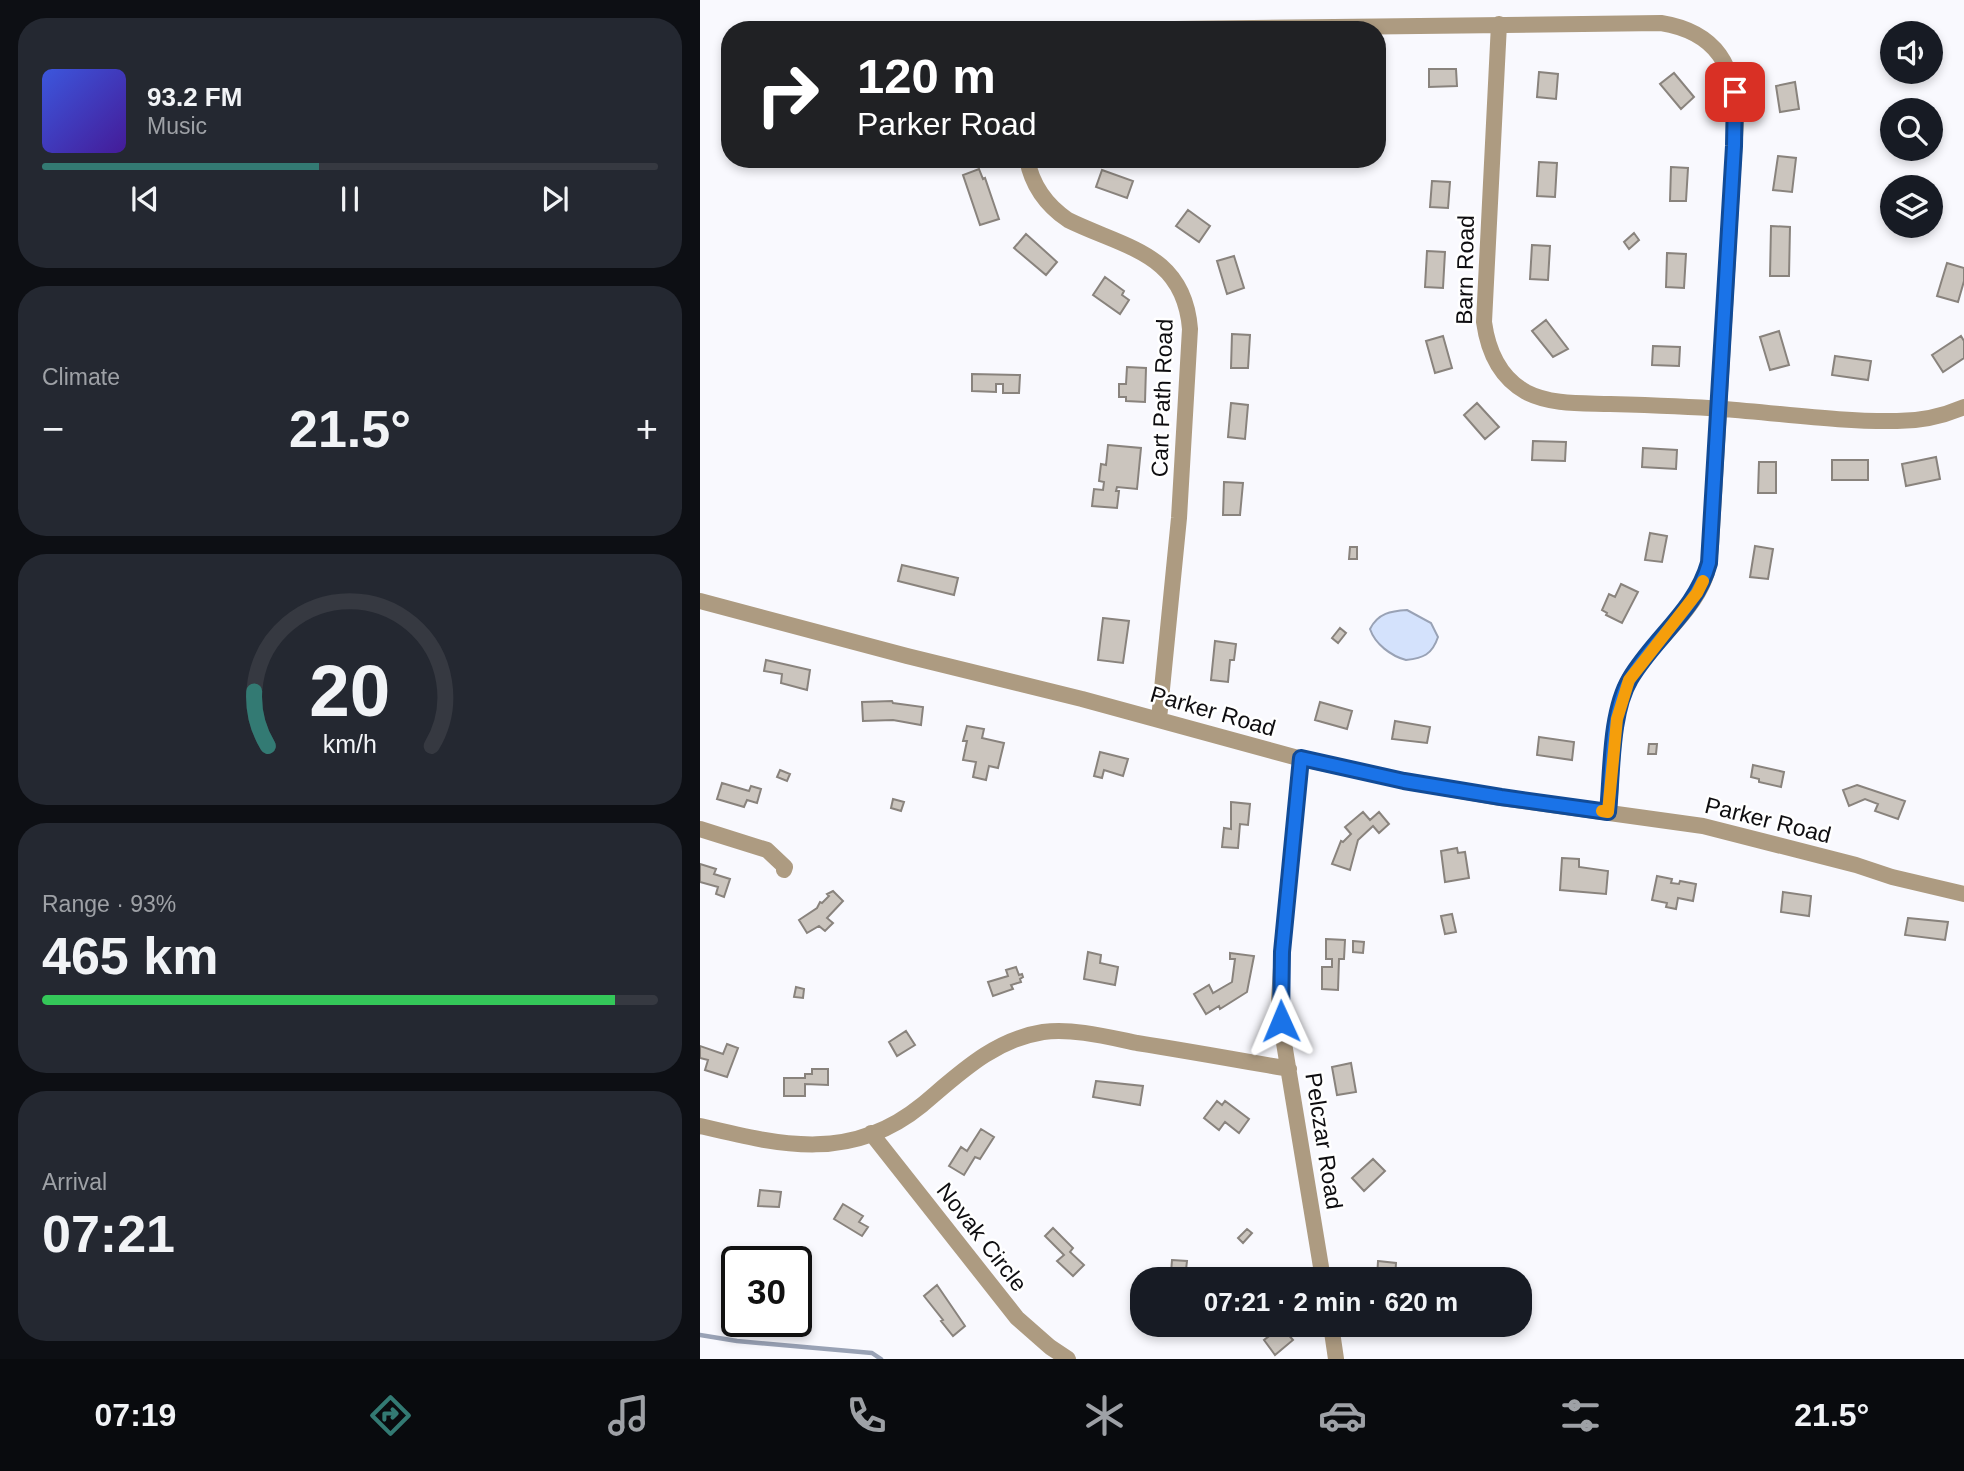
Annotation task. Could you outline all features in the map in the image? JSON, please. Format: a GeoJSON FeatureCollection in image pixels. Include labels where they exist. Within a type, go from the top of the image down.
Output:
{"type":"FeatureCollection","features":[{"type":"Feature","properties":{"kind":"street"},"geometry":{"type":"LineString","coordinates":[[1386,26],[1642,23],[1676,26],[1711,44],[1727,65],[1735,92],[1736,120],[1711,546],[1707,570],[1697,593],[1629,680],[1617,719],[1608,812]]}},
{"type":"Feature","properties":{"kind":"street","name":"Barn Road"},"geometry":{"type":"LineString","coordinates":[[1499,24],[1484,322],[1492,356],[1502,372],[1515,384],[1528,393],[1557,401],[1719,408],[1896,421],[1933,418],[1964,407]]}},
{"type":"Feature","properties":{"kind":"street","name":"Cart Path Road"},"geometry":{"type":"LineString","coordinates":[[1030,168],[1040,193],[1057,213],[1156,260],[1174,278],[1186,302],[1190,329],[1181,496],[1158,719]]}},
{"type":"Feature","properties":{"kind":"street","name":"Parker Road"},"geometry":{"type":"LineString","coordinates":[[700,601],[1301,758],[1415,783],[1684,822],[1964,894]]}},
{"type":"Feature","properties":{"kind":"street","name":"Pelczar Road"},"geometry":{"type":"LineString","coordinates":[[1301,758],[1279,1000],[1321,1267]]}},
{"type":"Feature","properties":{"kind":"street"},"geometry":{"type":"LineString","coordinates":[[700,830],[767,850],[785,867],[784,870]]}},
{"type":"Feature","properties":{"kind":"street"},"geometry":{"type":"LineString","coordinates":[[700,1126],[799,1146],[836,1143],[871,1133],[897,1121],[995,1048],[1044,1032],[1088,1034],[1289,1069]]}},
{"type":"Feature","properties":{"kind":"street","name":"Novak Circle"},"geometry":{"type":"LineString","coordinates":[[871,1133],[1017,1318],[1068,1359]]}},
{"type":"Feature","properties":{"kind":"street"},"geometry":{"type":"LineString","coordinates":[[1333,1337],[1336,1359]]}},
{"type":"Feature","properties":{"kind":"water"},"geometry":{"type":"Polygon","coordinates":[[[1407,610],[1431,623],[1438,637],[1426,655],[1406,660],[1384,649],[1370,629],[1377,619],[1385,614],[1407,610]]]}},
{"type":"Feature","properties":{"kind":"building"},"geometry":{"type":"Polygon","coordinates":[[[1429,69],[1456,69],[1457,86],[1429,87],[1429,69]]]}},
{"type":"Feature","properties":{"kind":"building"},"geometry":{"type":"Polygon","coordinates":[[[1539,72],[1558,74],[1556,99],[1537,97],[1539,72]]]}},
{"type":"Feature","properties":{"kind":"building"},"geometry":{"type":"Polygon","coordinates":[[[1674,73],[1694,97],[1681,109],[1660,84],[1674,73]]]}},
{"type":"Feature","properties":{"kind":"building"},"geometry":{"type":"Polygon","coordinates":[[[1795,82],[1799,109],[1780,112],[1776,86],[1795,82]]]}},
{"type":"Feature","properties":{"kind":"building"},"geometry":{"type":"Polygon","coordinates":[[[1778,156],[1796,158],[1792,192],[1773,190],[1778,156]]]}},
{"type":"Feature","properties":{"kind":"building"},"geometry":{"type":"Polygon","coordinates":[[[1539,162],[1557,163],[1555,197],[1537,196],[1539,162]]]}},
{"type":"Feature","properties":{"kind":"building"},"geometry":{"type":"Polygon","coordinates":[[[1671,167],[1688,168],[1686,201],[1670,201],[1671,167]]]}},
{"type":"Feature","properties":{"kind":"building"},"geometry":{"type":"Polygon","coordinates":[[[979,169],[983,179],[985,178],[999,219],[980,225],[963,175],[979,169]]]}},
{"type":"Feature","properties":{"kind":"building"},"geometry":{"type":"Polygon","coordinates":[[[1102,170],[1133,181],[1127,198],[1096,187],[1102,170]]]}},
{"type":"Feature","properties":{"kind":"building"},"geometry":{"type":"Polygon","coordinates":[[[1432,181],[1450,182],[1448,208],[1430,207],[1432,181]]]}},
{"type":"Feature","properties":{"kind":"building"},"geometry":{"type":"Polygon","coordinates":[[[1188,210],[1210,226],[1199,242],[1176,226],[1188,210]]]}},
{"type":"Feature","properties":{"kind":"building"},"geometry":{"type":"Polygon","coordinates":[[[1771,226],[1790,227],[1789,276],[1770,276],[1771,226]]]}},
{"type":"Feature","properties":{"kind":"building"},"geometry":{"type":"Polygon","coordinates":[[[1634,233],[1639,240],[1629,249],[1624,242],[1634,233]]]}},
{"type":"Feature","properties":{"kind":"building"},"geometry":{"type":"Polygon","coordinates":[[[1026,234],[1057,262],[1046,275],[1014,248],[1026,234]]]}},
{"type":"Feature","properties":{"kind":"building"},"geometry":{"type":"Polygon","coordinates":[[[1532,245],[1550,246],[1548,280],[1530,279],[1532,245]]]}},
{"type":"Feature","properties":{"kind":"building"},"geometry":{"type":"Polygon","coordinates":[[[1427,251],[1445,252],[1443,288],[1425,287],[1427,251]]]}},
{"type":"Feature","properties":{"kind":"building"},"geometry":{"type":"Polygon","coordinates":[[[1667,253],[1686,254],[1684,288],[1666,287],[1667,253]]]}},
{"type":"Feature","properties":{"kind":"building"},"geometry":{"type":"Polygon","coordinates":[[[1234,256],[1244,288],[1227,294],[1217,261],[1234,256]]]}},
{"type":"Feature","properties":{"kind":"building"},"geometry":{"type":"Polygon","coordinates":[[[1947,263],[1964,268],[1964,281],[1958,302],[1937,296],[1947,263]]]}},
{"type":"Feature","properties":{"kind":"building"},"geometry":{"type":"Polygon","coordinates":[[[1105,277],[1124,291],[1122,295],[1129,300],[1120,314],[1093,295],[1105,277]]]}},
{"type":"Feature","properties":{"kind":"building"},"geometry":{"type":"Polygon","coordinates":[[[1546,320],[1568,349],[1553,357],[1532,331],[1546,320]]]}},
{"type":"Feature","properties":{"kind":"building"},"geometry":{"type":"Polygon","coordinates":[[[1779,331],[1789,365],[1770,370],[1760,337],[1779,331]]]}},
{"type":"Feature","properties":{"kind":"building"},"geometry":{"type":"Polygon","coordinates":[[[1232,334],[1250,335],[1248,368],[1231,368],[1232,334]]]}},
{"type":"Feature","properties":{"kind":"building"},"geometry":{"type":"Polygon","coordinates":[[[1443,336],[1452,368],[1435,373],[1426,341],[1443,336]]]}},
{"type":"Feature","properties":{"kind":"building"},"geometry":{"type":"Polygon","coordinates":[[[1961,336],[1964,341],[1964,358],[1943,372],[1932,355],[1961,336]]]}},
{"type":"Feature","properties":{"kind":"building"},"geometry":{"type":"Polygon","coordinates":[[[1653,346],[1680,347],[1679,366],[1652,365],[1653,346]]]}},
{"type":"Feature","properties":{"kind":"building"},"geometry":{"type":"Polygon","coordinates":[[[1835,356],[1871,361],[1868,380],[1832,375],[1835,356]]]}},
{"type":"Feature","properties":{"kind":"building"},"geometry":{"type":"Polygon","coordinates":[[[1127,367],[1146,368],[1145,402],[1126,401],[1126,397],[1119,397],[1119,384],[1126,384],[1127,367]]]}},
{"type":"Feature","properties":{"kind":"building"},"geometry":{"type":"Polygon","coordinates":[[[972,374],[1020,375],[1019,393],[1003,393],[1003,384],[996,384],[996,392],[972,391],[972,374]]]}},
{"type":"Feature","properties":{"kind":"building"},"geometry":{"type":"Polygon","coordinates":[[[1231,403],[1248,405],[1245,439],[1228,437],[1231,403]]]}},
{"type":"Feature","properties":{"kind":"building"},"geometry":{"type":"Polygon","coordinates":[[[1477,403],[1499,427],[1485,439],[1464,415],[1477,403]]]}},
{"type":"Feature","properties":{"kind":"building"},"geometry":{"type":"Polygon","coordinates":[[[1533,441],[1566,442],[1565,461],[1532,460],[1533,441]]]}},
{"type":"Feature","properties":{"kind":"building"},"geometry":{"type":"Polygon","coordinates":[[[1108,445],[1141,448],[1137,489],[1117,487],[1117,508],[1092,506],[1094,489],[1103,490],[1104,482],[1099,481],[1101,464],[1106,465],[1108,445]]]}},
{"type":"Feature","properties":{"kind":"building"},"geometry":{"type":"Polygon","coordinates":[[[1643,448],[1677,450],[1676,469],[1642,467],[1643,448]]]}},
{"type":"Feature","properties":{"kind":"building"},"geometry":{"type":"Polygon","coordinates":[[[1936,457],[1940,479],[1906,486],[1902,464],[1936,457]]]}},
{"type":"Feature","properties":{"kind":"building"},"geometry":{"type":"Polygon","coordinates":[[[1832,460],[1868,460],[1868,480],[1832,480],[1832,460]]]}},
{"type":"Feature","properties":{"kind":"building"},"geometry":{"type":"Polygon","coordinates":[[[1759,462],[1776,462],[1776,493],[1758,493],[1759,462]]]}},
{"type":"Feature","properties":{"kind":"building"},"geometry":{"type":"Polygon","coordinates":[[[1224,482],[1243,483],[1240,515],[1223,515],[1224,482]]]}},
{"type":"Feature","properties":{"kind":"building"},"geometry":{"type":"Polygon","coordinates":[[[1650,533],[1667,536],[1662,562],[1645,560],[1650,533]]]}},
{"type":"Feature","properties":{"kind":"building"},"geometry":{"type":"Polygon","coordinates":[[[1755,546],[1773,549],[1768,579],[1750,577],[1755,546]]]}},
{"type":"Feature","properties":{"kind":"building"},"geometry":{"type":"Polygon","coordinates":[[[1350,547],[1357,547],[1357,559],[1349,559],[1350,547]]]}},
{"type":"Feature","properties":{"kind":"building"},"geometry":{"type":"Polygon","coordinates":[[[902,565],[958,578],[954,595],[898,581],[902,565]]]}},
{"type":"Feature","properties":{"kind":"building"},"geometry":{"type":"Polygon","coordinates":[[[1621,584],[1638,592],[1622,623],[1602,610],[1609,594],[1615,597],[1621,584]]]}},
{"type":"Feature","properties":{"kind":"building"},"geometry":{"type":"Polygon","coordinates":[[[1103,618],[1129,621],[1123,663],[1098,660],[1103,618]]]}},
{"type":"Feature","properties":{"kind":"building"},"geometry":{"type":"Polygon","coordinates":[[[1340,628],[1346,633],[1338,643],[1332,638],[1340,628]]]}},
{"type":"Feature","properties":{"kind":"building"},"geometry":{"type":"Polygon","coordinates":[[[1215,641],[1236,644],[1234,660],[1230,660],[1228,682],[1211,680],[1215,641]]]}},
{"type":"Feature","properties":{"kind":"building"},"geometry":{"type":"Polygon","coordinates":[[[766,660],[810,670],[807,690],[781,683],[782,674],[764,671],[766,660]]]}},
{"type":"Feature","properties":{"kind":"building"},"geometry":{"type":"Polygon","coordinates":[[[892,701],[923,707],[921,725],[893,720],[863,721],[862,702],[892,701]]]}},
{"type":"Feature","properties":{"kind":"building"},"geometry":{"type":"Polygon","coordinates":[[[1320,702],[1352,711],[1347,729],[1315,720],[1320,702]]]}},
{"type":"Feature","properties":{"kind":"building"},"geometry":{"type":"Polygon","coordinates":[[[1395,721],[1430,727],[1427,743],[1392,739],[1395,721]]]}},
{"type":"Feature","properties":{"kind":"building"},"geometry":{"type":"Polygon","coordinates":[[[967,726],[984,729],[982,738],[1004,743],[998,768],[989,766],[986,780],[973,777],[976,762],[963,760],[967,741],[963,741],[967,726]]]}},
{"type":"Feature","properties":{"kind":"building"},"geometry":{"type":"Polygon","coordinates":[[[1539,737],[1574,742],[1572,760],[1537,755],[1539,737]]]}},
{"type":"Feature","properties":{"kind":"building"},"geometry":{"type":"Polygon","coordinates":[[[1649,744],[1657,744],[1656,754],[1648,754],[1649,744]]]}},
{"type":"Feature","properties":{"kind":"building"},"geometry":{"type":"Polygon","coordinates":[[[1100,752],[1128,759],[1123,776],[1104,770],[1102,778],[1094,776],[1100,752]]]}},
{"type":"Feature","properties":{"kind":"building"},"geometry":{"type":"Polygon","coordinates":[[[1753,765],[1784,772],[1781,787],[1759,782],[1759,779],[1751,777],[1753,765]]]}},
{"type":"Feature","properties":{"kind":"building"},"geometry":{"type":"Polygon","coordinates":[[[780,770],[790,774],[787,781],[777,777],[780,770]]]}},
{"type":"Feature","properties":{"kind":"building"},"geometry":{"type":"Polygon","coordinates":[[[722,783],[749,791],[751,786],[761,789],[757,803],[747,800],[744,807],[717,799],[722,783]]]}},
{"type":"Feature","properties":{"kind":"building"},"geometry":{"type":"Polygon","coordinates":[[[1857,785],[1905,801],[1898,819],[1875,811],[1878,804],[1865,799],[1849,806],[1843,790],[1857,785]]]}},
{"type":"Feature","properties":{"kind":"building"},"geometry":{"type":"Polygon","coordinates":[[[893,799],[904,802],[901,811],[891,808],[893,799]]]}},
{"type":"Feature","properties":{"kind":"building"},"geometry":{"type":"Polygon","coordinates":[[[1231,802],[1250,804],[1248,825],[1240,824],[1238,848],[1222,847],[1224,828],[1231,829],[1231,802]]]}},
{"type":"Feature","properties":{"kind":"building"},"geometry":{"type":"Polygon","coordinates":[[[1363,812],[1370,820],[1379,812],[1389,824],[1379,833],[1373,826],[1358,840],[1350,870],[1332,864],[1341,841],[1351,834],[1345,827],[1363,812]]]}},
{"type":"Feature","properties":{"kind":"building"},"geometry":{"type":"Polygon","coordinates":[[[1457,848],[1458,853],[1465,852],[1469,878],[1445,882],[1441,851],[1457,848]]]}},
{"type":"Feature","properties":{"kind":"building"},"geometry":{"type":"Polygon","coordinates":[[[1562,858],[1579,859],[1579,867],[1608,871],[1606,894],[1560,890],[1562,858]]]}},
{"type":"Feature","properties":{"kind":"building"},"geometry":{"type":"Polygon","coordinates":[[[700,864],[716,869],[714,874],[730,879],[724,897],[716,894],[718,887],[700,882],[700,864]]]}},
{"type":"Feature","properties":{"kind":"building"},"geometry":{"type":"Polygon","coordinates":[[[1657,876],[1672,879],[1671,883],[1679,884],[1680,881],[1696,884],[1693,901],[1678,898],[1676,909],[1666,907],[1667,903],[1652,900],[1657,876]]]}},
{"type":"Feature","properties":{"kind":"building"},"geometry":{"type":"Polygon","coordinates":[[[833,891],[843,901],[827,918],[833,923],[825,931],[819,926],[807,933],[799,920],[817,908],[820,902],[829,896],[827,894],[833,891]]]}},
{"type":"Feature","properties":{"kind":"building"},"geometry":{"type":"Polygon","coordinates":[[[1783,892],[1811,896],[1809,916],[1781,912],[1783,892]]]}},
{"type":"Feature","properties":{"kind":"building"},"geometry":{"type":"Polygon","coordinates":[[[1452,914],[1456,932],[1445,934],[1441,916],[1452,914]]]}},
{"type":"Feature","properties":{"kind":"building"},"geometry":{"type":"Polygon","coordinates":[[[1908,918],[1948,922],[1945,940],[1905,935],[1908,918]]]}},
{"type":"Feature","properties":{"kind":"building"},"geometry":{"type":"Polygon","coordinates":[[[1326,939],[1345,940],[1344,959],[1339,959],[1338,990],[1322,989],[1322,967],[1332,967],[1332,959],[1326,959],[1326,939]]]}},
{"type":"Feature","properties":{"kind":"building"},"geometry":{"type":"Polygon","coordinates":[[[1353,941],[1364,942],[1363,953],[1353,952],[1353,941]]]}},
{"type":"Feature","properties":{"kind":"building"},"geometry":{"type":"Polygon","coordinates":[[[1088,952],[1101,955],[1100,963],[1118,967],[1115,985],[1084,979],[1088,952]]]}},
{"type":"Feature","properties":{"kind":"building"},"geometry":{"type":"Polygon","coordinates":[[[1230,953],[1254,956],[1247,992],[1220,1009],[1219,1006],[1206,1014],[1194,994],[1209,985],[1213,993],[1232,982],[1235,959],[1230,959],[1230,953]]]}},
{"type":"Feature","properties":{"kind":"building"},"geometry":{"type":"Polygon","coordinates":[[[1016,967],[1019,975],[1022,974],[1023,977],[1021,982],[1011,985],[1013,989],[993,996],[988,982],[1008,976],[1006,970],[1016,967]]]}},
{"type":"Feature","properties":{"kind":"building"},"geometry":{"type":"Polygon","coordinates":[[[796,987],[804,989],[803,998],[794,997],[796,987]]]}},
{"type":"Feature","properties":{"kind":"building"},"geometry":{"type":"Polygon","coordinates":[[[906,1031],[915,1045],[897,1056],[889,1042],[906,1031]]]}},
{"type":"Feature","properties":{"kind":"building"},"geometry":{"type":"Polygon","coordinates":[[[727,1044],[738,1048],[727,1077],[705,1070],[708,1060],[700,1058],[700,1046],[723,1054],[727,1044]]]}},
{"type":"Feature","properties":{"kind":"building"},"geometry":{"type":"Polygon","coordinates":[[[1351,1063],[1356,1092],[1337,1095],[1332,1067],[1351,1063]]]}},
{"type":"Feature","properties":{"kind":"building"},"geometry":{"type":"Polygon","coordinates":[[[812,1069],[828,1069],[828,1085],[805,1084],[805,1096],[784,1096],[784,1078],[805,1078],[805,1074],[812,1074],[812,1069]]]}},
{"type":"Feature","properties":{"kind":"building"},"geometry":{"type":"Polygon","coordinates":[[[1096,1081],[1143,1086],[1140,1105],[1093,1097],[1096,1081]]]}},
{"type":"Feature","properties":{"kind":"building"},"geometry":{"type":"Polygon","coordinates":[[[1217,1101],[1222,1105],[1225,1101],[1249,1119],[1239,1133],[1225,1122],[1219,1130],[1204,1118],[1217,1101]]]}},
{"type":"Feature","properties":{"kind":"building"},"geometry":{"type":"Polygon","coordinates":[[[981,1129],[994,1137],[980,1159],[975,1157],[964,1175],[949,1166],[961,1147],[967,1151],[981,1129]]]}},
{"type":"Feature","properties":{"kind":"building"},"geometry":{"type":"Polygon","coordinates":[[[1373,1159],[1385,1171],[1364,1191],[1352,1178],[1373,1159]]]}},
{"type":"Feature","properties":{"kind":"building"},"geometry":{"type":"Polygon","coordinates":[[[760,1190],[781,1192],[779,1207],[758,1206],[760,1190]]]}},
{"type":"Feature","properties":{"kind":"building"},"geometry":{"type":"Polygon","coordinates":[[[843,1204],[863,1216],[859,1222],[868,1227],[862,1236],[834,1219],[843,1204]]]}},
{"type":"Feature","properties":{"kind":"building"},"geometry":{"type":"Polygon","coordinates":[[[1053,1228],[1073,1248],[1070,1252],[1084,1265],[1073,1276],[1057,1261],[1064,1255],[1045,1236],[1053,1228]]]}},
{"type":"Feature","properties":{"kind":"building"},"geometry":{"type":"Polygon","coordinates":[[[1247,1229],[1252,1233],[1243,1243],[1238,1238],[1247,1229]]]}},
{"type":"Feature","properties":{"kind":"building"},"geometry":{"type":"Polygon","coordinates":[[[1172,1260],[1187,1261],[1186,1267],[1171,1267],[1172,1260]]]}},
{"type":"Feature","properties":{"kind":"building"},"geometry":{"type":"Polygon","coordinates":[[[1378,1261],[1396,1263],[1396,1267],[1378,1267],[1378,1261]]]}},
{"type":"Feature","properties":{"kind":"building"},"geometry":{"type":"Polygon","coordinates":[[[937,1285],[965,1326],[953,1336],[924,1296],[937,1285]]]}},
{"type":"Feature","properties":{"kind":"building"},"geometry":{"type":"Polygon","coordinates":[[[1268,1337],[1290,1337],[1293,1340],[1275,1355],[1264,1340],[1268,1337]]]}},
{"type":"Feature","properties":{"kind":"waterway"},"geometry":{"type":"LineString","coordinates":[[700,1335],[737,1341],[872,1353],[881,1359]]}},
{"type":"Feature","properties":{"kind":"slow traffic"},"geometry":{"type":"LineString","coordinates":[[1602,811],[1608,812],[1617,719],[1629,680],[1697,593],[1703,581]]}},
{"type":"Feature","properties":{"kind":"route"},"geometry":{"type":"LineString","coordinates":[[1281,1021],[1279,1000],[1282,952],[1301,758],[1404,781],[1608,812],[1617,719],[1629,680],[1697,593],[1709,563],[1735,92]]}}]}
